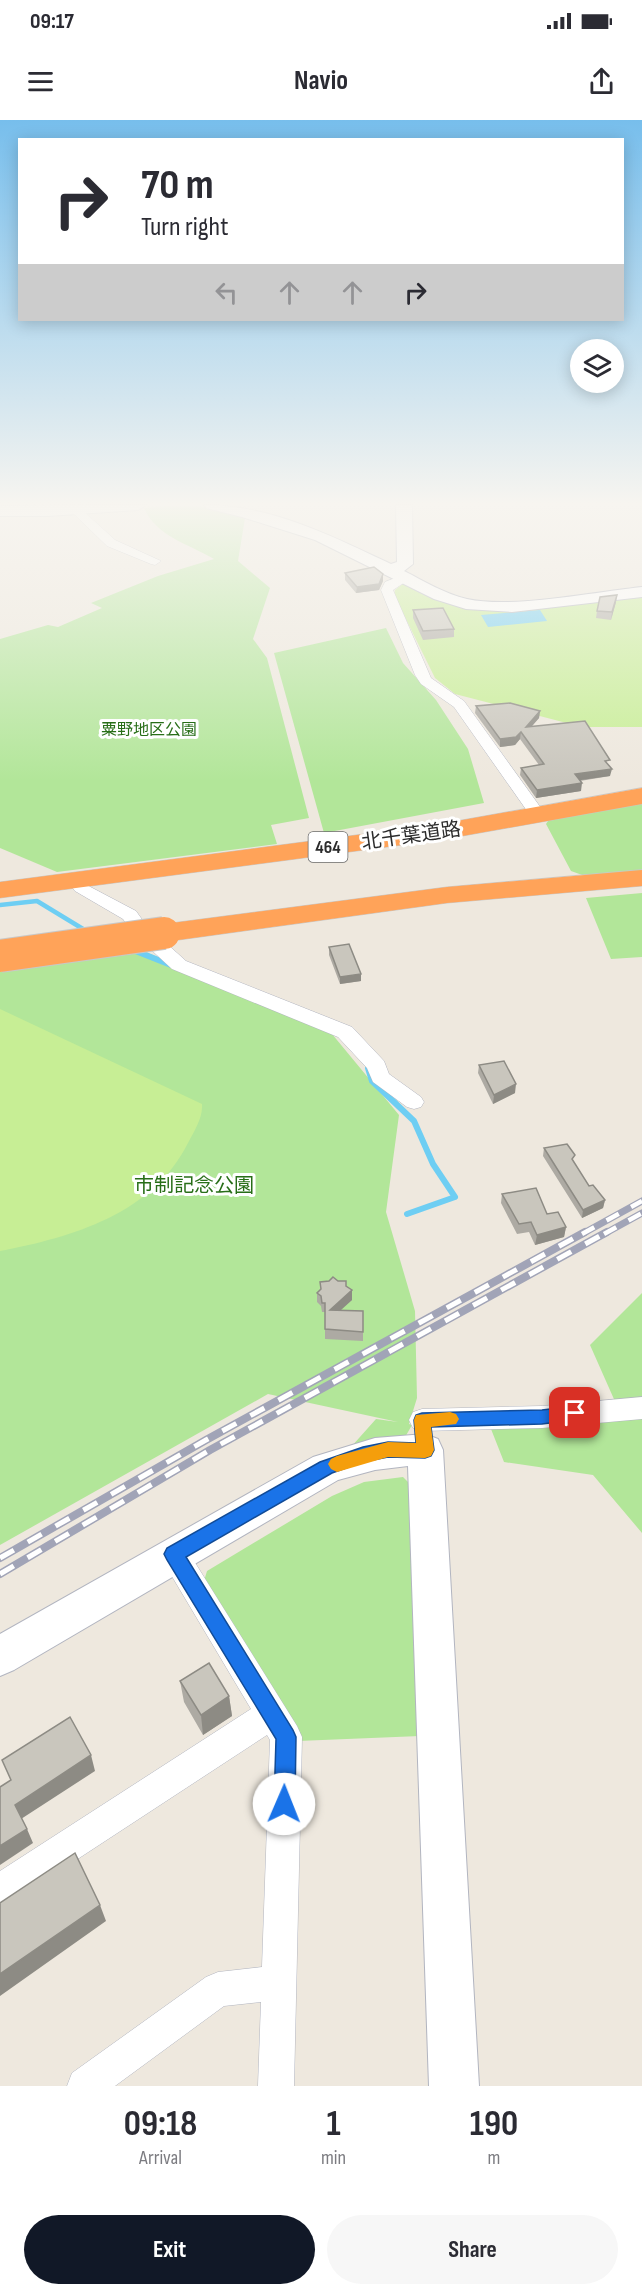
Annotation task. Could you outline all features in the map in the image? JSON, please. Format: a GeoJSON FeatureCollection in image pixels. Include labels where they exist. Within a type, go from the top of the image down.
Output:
{"type":"FeatureCollection","features":[{"type":"Feature","properties":{"kind":"highway","name":"北千葉道路"},"geometry":{"type":"LineString","coordinates":[[0,890],[440,832],[642,796]]}},
{"type":"Feature","properties":{"kind":"highway"},"geometry":{"type":"LineString","coordinates":[[0,956],[447,895],[642,878]]}},
{"type":"Feature","properties":{"kind":"street"},"geometry":{"type":"LineString","coordinates":[[390,597],[426,681],[459,704],[537,815]]}},
{"type":"Feature","properties":{"kind":"street"},"geometry":{"type":"LineString","coordinates":[[447,597],[495,607],[595,597]]}},
{"type":"Feature","properties":{"kind":"street"},"geometry":{"type":"LineString","coordinates":[[81,887],[130,915],[139,929],[179,965],[345,1032],[377,1066],[380,1077],[414,1102]]}},
{"type":"Feature","properties":{"kind":"street"},"geometry":{"type":"LineString","coordinates":[[0,1656],[326,1468],[363,1455],[388,1450],[423,1426],[642,1408]]}},
{"type":"Feature","properties":{"kind":"street"},"geometry":{"type":"LineString","coordinates":[[423,1426],[454,2086]]}},
{"type":"Feature","properties":{"kind":"street"},"geometry":{"type":"LineString","coordinates":[[174,1554],[286,1737],[276,2086]]}},
{"type":"Feature","properties":{"kind":"street"},"geometry":{"type":"LineString","coordinates":[[0,1890],[271,1714]]}},
{"type":"Feature","properties":{"kind":"street"},"geometry":{"type":"LineString","coordinates":[[84,2086],[218,1989],[280,1982]]}},
{"type":"Feature","properties":{"kind":"green space","name":"粟野地区公園"},"geometry":{"type":"Polygon","coordinates":[[[107,597],[267,597],[253,639],[267,658],[309,818],[271,825],[277,844],[57,872],[0,848],[0,639],[48,625],[58,627],[102,608],[91,603],[107,597]]]}},
{"type":"Feature","properties":{"kind":"green space"},"geometry":{"type":"Polygon","coordinates":[[[395,597],[444,597],[476,609],[490,611],[539,609],[642,597],[642,727],[582,727],[455,694],[435,678],[395,597]]]}},
{"type":"Feature","properties":{"kind":"green space"},"geometry":{"type":"Polygon","coordinates":[[[386,628],[403,663],[436,700],[468,749],[484,803],[324,833],[274,653],[386,628]]]}},
{"type":"Feature","properties":{"kind":"green space"},"geometry":{"type":"Polygon","coordinates":[[[642,800],[642,871],[585,876],[571,871],[546,824],[550,818],[642,800]]]}},
{"type":"Feature","properties":{"kind":"green space"},"geometry":{"type":"Polygon","coordinates":[[[642,893],[642,957],[611,959],[586,898],[642,893]]]}},
{"type":"Feature","properties":{"kind":"green space","name":"市制記念公園"},"geometry":{"type":"Polygon","coordinates":[[[146,952],[332,1034],[399,1115],[386,1212],[415,1311],[417,1398],[409,1424],[412,1425],[404,1439],[351,1447],[376,1419],[398,1422],[268,1394],[0,1545],[0,972],[146,952]]]}},
{"type":"Feature","properties":{"kind":"green space"},"geometry":{"type":"Polygon","coordinates":[[[0,1009],[202,1104],[198,1124],[173,1167],[154,1188],[132,1205],[82,1229],[0,1251],[0,1009]]]}},
{"type":"Feature","properties":{"kind":"green space"},"geometry":{"type":"Polygon","coordinates":[[[642,1293],[642,1533],[593,1475],[504,1462],[491,1429],[621,1415],[590,1345],[642,1293]]]}},
{"type":"Feature","properties":{"kind":"green space"},"geometry":{"type":"Polygon","coordinates":[[[403,1477],[411,1485],[420,1736],[298,1741],[204,1581],[207,1571],[332,1496],[364,1482],[403,1477]]]}},
{"type":"Feature","properties":{"kind":"water"},"geometry":{"type":"Polygon","coordinates":[[[540,610],[547,621],[488,627],[481,615],[540,610]]]}},
{"type":"Feature","properties":{"kind":"building"},"geometry":{"type":"Polygon","coordinates":[[[600,597],[616,597],[612,612],[597,611],[600,597]]]}},
{"type":"Feature","properties":{"kind":"building"},"geometry":{"type":"Polygon","coordinates":[[[443,608],[454,629],[423,631],[413,610],[443,608]]]}},
{"type":"Feature","properties":{"kind":"building"},"geometry":{"type":"Polygon","coordinates":[[[510,703],[540,711],[526,727],[585,721],[610,760],[605,761],[612,769],[575,774],[582,783],[537,790],[521,768],[544,764],[521,732],[516,737],[500,739],[476,706],[510,703]]]}},
{"type":"Feature","properties":{"kind":"building"},"geometry":{"type":"Polygon","coordinates":[[[349,944],[361,974],[340,977],[329,947],[349,944]]]}},
{"type":"Feature","properties":{"kind":"building"},"geometry":{"type":"Polygon","coordinates":[[[504,1061],[516,1084],[494,1095],[479,1065],[504,1061]]]}},
{"type":"Feature","properties":{"kind":"building"},"geometry":{"type":"Polygon","coordinates":[[[567,1144],[575,1155],[572,1159],[589,1186],[593,1185],[605,1200],[583,1210],[544,1148],[567,1144]]]}},
{"type":"Feature","properties":{"kind":"building"},"geometry":{"type":"Polygon","coordinates":[[[536,1188],[547,1214],[558,1212],[566,1227],[537,1235],[531,1222],[519,1224],[502,1194],[536,1188]]]}},
{"type":"Feature","properties":{"kind":"building"},"geometry":{"type":"Polygon","coordinates":[[[333,1277],[338,1281],[346,1281],[346,1286],[352,1290],[330,1310],[363,1311],[363,1332],[325,1329],[325,1303],[322,1303],[321,1296],[317,1293],[321,1289],[320,1282],[329,1281],[333,1277]]]}},
{"type":"Feature","properties":{"kind":"building"},"geometry":{"type":"Polygon","coordinates":[[[209,1663],[229,1696],[201,1715],[180,1681],[209,1663]]]}},
{"type":"Feature","properties":{"kind":"building"},"geometry":{"type":"Polygon","coordinates":[[[70,1717],[91,1755],[15,1805],[27,1829],[0,1846],[0,1787],[11,1780],[2,1760],[70,1717]]]}},
{"type":"Feature","properties":{"kind":"building"},"geometry":{"type":"Polygon","coordinates":[[[75,1853],[100,1905],[0,1974],[0,1903],[75,1853]]]}},
{"type":"Feature","properties":{"kind":"waterway"},"geometry":{"type":"LineString","coordinates":[[0,905],[37,901],[88,932]]}},
{"type":"Feature","properties":{"kind":"waterway"},"geometry":{"type":"LineString","coordinates":[[133,950],[171,965]]}},
{"type":"Feature","properties":{"kind":"waterway"},"geometry":{"type":"LineString","coordinates":[[368,1068],[372,1081],[414,1121],[433,1164],[455,1197],[407,1214]]}},
{"type":"Feature","properties":{"kind":"railway"},"geometry":{"type":"LineString","coordinates":[[582,1234],[642,1201]]}},
{"type":"Feature","properties":{"kind":"railway"},"geometry":{"type":"LineString","coordinates":[[604,1234],[642,1213]]}},
{"type":"Feature","properties":{"kind":"railway"},"geometry":{"type":"LineString","coordinates":[[0,1558],[206,1440],[585,1232]]}},
{"type":"Feature","properties":{"kind":"railway"},"geometry":{"type":"LineString","coordinates":[[0,1574],[210,1450],[607,1232]]}},
{"type":"Feature","properties":{"kind":"slow traffic"},"geometry":{"type":"LineString","coordinates":[[337,1464],[388,1450],[425,1450],[422,1420],[450,1419]]}},
{"type":"Feature","properties":{"kind":"route"},"geometry":{"type":"LineString","coordinates":[[284,1804],[286,1737],[174,1554],[326,1468],[363,1455],[388,1450],[425,1450],[422,1420],[542,1417],[575,1413]]}}]}
